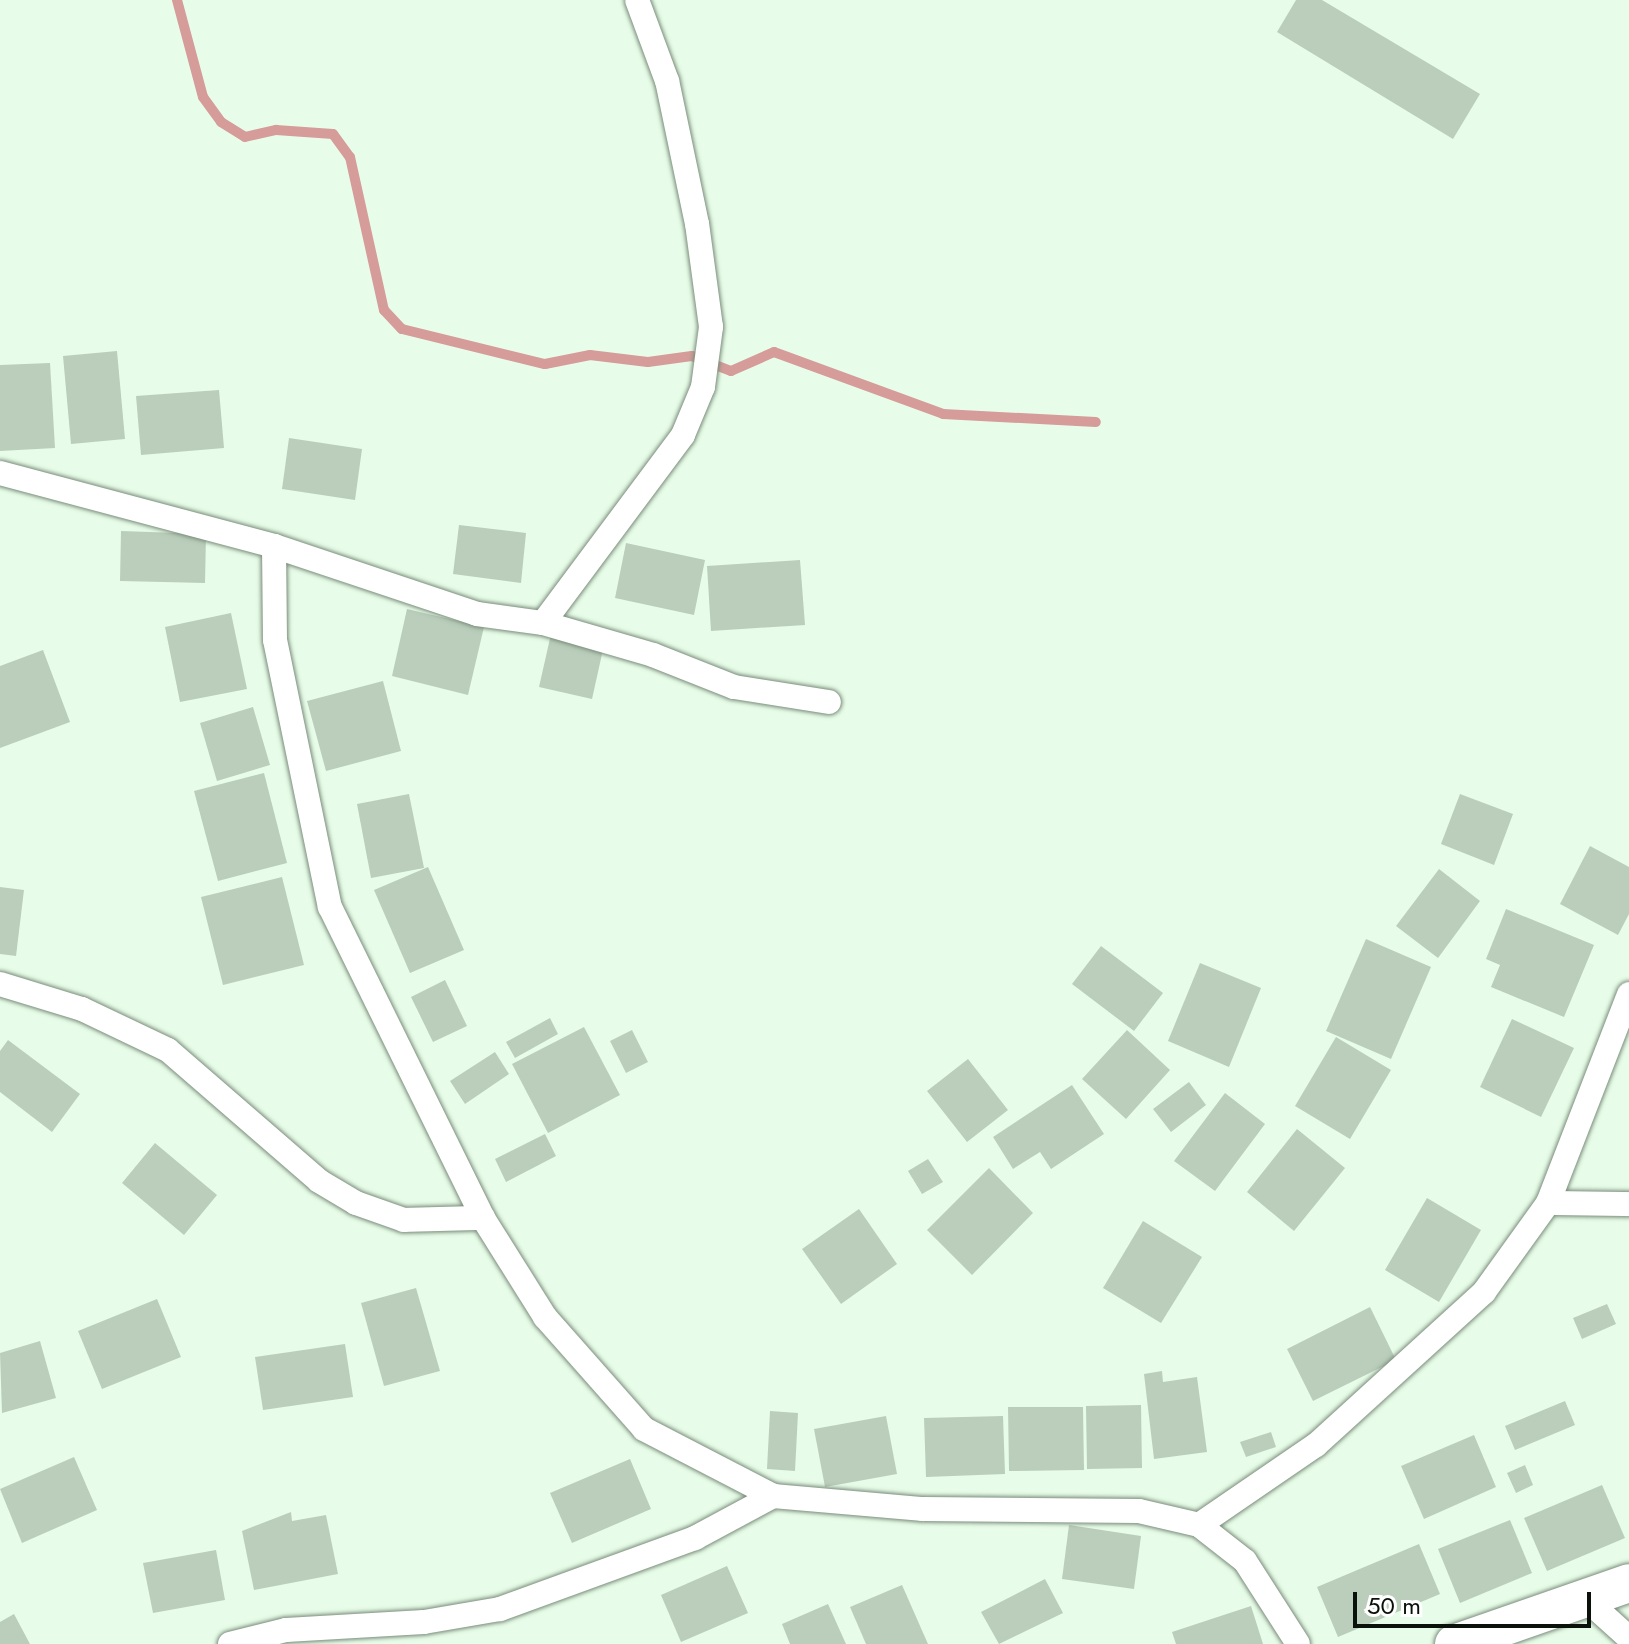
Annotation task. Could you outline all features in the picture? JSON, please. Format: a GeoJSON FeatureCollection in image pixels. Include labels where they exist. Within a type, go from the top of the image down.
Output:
{"type":"FeatureCollection","features":[{"type":"Feature","properties":{"kind":"main road"},"geometry":{"type":"LineString","coordinates":[[1454,1644],[1588,1601],[1629,1583]]}},
{"type":"Feature","properties":{"kind":"street"},"geometry":{"type":"LineString","coordinates":[[543,623],[683,435],[703,387],[711,327],[697,224],[667,81],[637,0]]}},
{"type":"Feature","properties":{"kind":"street"},"geometry":{"type":"LineString","coordinates":[[0,473],[274,546],[477,614],[543,623],[734,687],[829,702]]}},
{"type":"Feature","properties":{"kind":"street"},"geometry":{"type":"LineString","coordinates":[[274,546],[275,640],[330,907],[483,1218],[599,1387],[644,1429],[773,1496],[923,1509],[1139,1511],[1199,1525],[1245,1561],[1298,1644]]}},
{"type":"Feature","properties":{"kind":"street"},"geometry":{"type":"LineString","coordinates":[[0,984],[82,1009],[168,1050],[319,1181],[356,1203],[404,1220],[483,1218]]}},
{"type":"Feature","properties":{"kind":"street"},"geometry":{"type":"LineString","coordinates":[[1199,1525],[1316,1445],[1396,1379],[1484,1292],[1548,1203],[1629,994]]}},
{"type":"Feature","properties":{"kind":"street"},"geometry":{"type":"LineString","coordinates":[[1548,1203],[1629,1204]]}},
{"type":"Feature","properties":{"kind":"street"},"geometry":{"type":"LineString","coordinates":[[230,1644],[286,1630],[424,1622],[500,1609],[695,1538],[773,1496]]}},
{"type":"Feature","properties":{"kind":"street"},"geometry":{"type":"LineString","coordinates":[[1588,1601],[1629,1638]]}},
{"type":"Feature","properties":{"kind":"building"},"geometry":{"type":"Polygon","coordinates":[[[1296,0],[1322,0],[1480,94],[1453,139],[1277,32],[1296,0]]]}},
{"type":"Feature","properties":{"kind":"building"},"geometry":{"type":"Polygon","coordinates":[[[117,351],[125,439],[71,444],[63,356],[117,351]]]}},
{"type":"Feature","properties":{"kind":"building"},"geometry":{"type":"Polygon","coordinates":[[[50,363],[55,448],[0,451],[0,365],[50,363]]]}},
{"type":"Feature","properties":{"kind":"building"},"geometry":{"type":"Polygon","coordinates":[[[219,390],[224,448],[141,455],[136,396],[219,390]]]}},
{"type":"Feature","properties":{"kind":"building"},"geometry":{"type":"Polygon","coordinates":[[[289,438],[362,449],[355,500],[282,489],[289,438]]]}},
{"type":"Feature","properties":{"kind":"building"},"geometry":{"type":"Polygon","coordinates":[[[459,525],[526,533],[521,583],[453,574],[459,525]]]}},
{"type":"Feature","properties":{"kind":"building"},"geometry":{"type":"Polygon","coordinates":[[[121,531],[206,534],[205,583],[120,581],[121,531]]]}},
{"type":"Feature","properties":{"kind":"building"},"geometry":{"type":"Polygon","coordinates":[[[626,543],[705,560],[694,615],[615,598],[626,543]]]}},
{"type":"Feature","properties":{"kind":"building"},"geometry":{"type":"Polygon","coordinates":[[[800,560],[805,625],[711,631],[707,566],[800,560]]]}},
{"type":"Feature","properties":{"kind":"building"},"geometry":{"type":"Polygon","coordinates":[[[407,609],[484,627],[468,695],[392,676],[407,609]]]}},
{"type":"Feature","properties":{"kind":"building"},"geometry":{"type":"Polygon","coordinates":[[[231,613],[247,689],[180,702],[165,627],[231,613]]]}},
{"type":"Feature","properties":{"kind":"building"},"geometry":{"type":"Polygon","coordinates":[[[551,634],[604,645],[592,699],[539,687],[551,634]]]}},
{"type":"Feature","properties":{"kind":"building"},"geometry":{"type":"Polygon","coordinates":[[[43,650],[70,722],[0,748],[0,666],[43,650]]]}},
{"type":"Feature","properties":{"kind":"building"},"geometry":{"type":"Polygon","coordinates":[[[383,681],[401,751],[326,771],[307,701],[383,681]]]}},
{"type":"Feature","properties":{"kind":"building"},"geometry":{"type":"Polygon","coordinates":[[[253,707],[270,765],[217,781],[200,723],[253,707]]]}},
{"type":"Feature","properties":{"kind":"building"},"geometry":{"type":"Polygon","coordinates":[[[264,773],[287,863],[218,881],[194,791],[264,773]]]}},
{"type":"Feature","properties":{"kind":"building"},"geometry":{"type":"Polygon","coordinates":[[[409,794],[424,868],[371,878],[357,804],[409,794]]]}},
{"type":"Feature","properties":{"kind":"building"},"geometry":{"type":"Polygon","coordinates":[[[1460,794],[1513,814],[1494,865],[1441,844],[1460,794]]]}},
{"type":"Feature","properties":{"kind":"building"},"geometry":{"type":"Polygon","coordinates":[[[1590,846],[1629,867],[1629,914],[1618,935],[1560,904],[1590,846]]]}},
{"type":"Feature","properties":{"kind":"building"},"geometry":{"type":"Polygon","coordinates":[[[428,867],[464,950],[410,973],[374,890],[428,867]]]}},
{"type":"Feature","properties":{"kind":"building"},"geometry":{"type":"Polygon","coordinates":[[[1439,869],[1480,901],[1438,958],[1396,926],[1439,869]]]}},
{"type":"Feature","properties":{"kind":"building"},"geometry":{"type":"Polygon","coordinates":[[[282,877],[304,965],[223,985],[201,897],[282,877]]]}},
{"type":"Feature","properties":{"kind":"building"},"geometry":{"type":"Polygon","coordinates":[[[0,887],[24,890],[16,956],[0,954],[0,887]]]}},
{"type":"Feature","properties":{"kind":"building"},"geometry":{"type":"Polygon","coordinates":[[[1506,909],[1594,945],[1564,1017],[1491,987],[1500,965],[1486,959],[1506,909]]]}},
{"type":"Feature","properties":{"kind":"building"},"geometry":{"type":"Polygon","coordinates":[[[1366,939],[1431,967],[1391,1059],[1326,1031],[1366,939]]]}},
{"type":"Feature","properties":{"kind":"building"},"geometry":{"type":"Polygon","coordinates":[[[1101,946],[1163,993],[1134,1031],[1072,984],[1101,946]]]}},
{"type":"Feature","properties":{"kind":"building"},"geometry":{"type":"Polygon","coordinates":[[[1200,963],[1261,988],[1229,1067],[1168,1041],[1200,963]]]}},
{"type":"Feature","properties":{"kind":"building"},"geometry":{"type":"Polygon","coordinates":[[[445,980],[467,1026],[433,1042],[411,997],[445,980]]]}},
{"type":"Feature","properties":{"kind":"building"},"geometry":{"type":"Polygon","coordinates":[[[550,1018],[558,1034],[515,1058],[506,1042],[550,1018]]]}},
{"type":"Feature","properties":{"kind":"building"},"geometry":{"type":"Polygon","coordinates":[[[1512,1019],[1574,1048],[1541,1117],[1480,1087],[1512,1019]]]}},
{"type":"Feature","properties":{"kind":"building"},"geometry":{"type":"Polygon","coordinates":[[[584,1027],[620,1095],[548,1133],[512,1064],[584,1027]]]}},
{"type":"Feature","properties":{"kind":"building"},"geometry":{"type":"Polygon","coordinates":[[[632,1030],[648,1062],[626,1073],[610,1041],[632,1030]]]}},
{"type":"Feature","properties":{"kind":"building"},"geometry":{"type":"Polygon","coordinates":[[[1127,1030],[1170,1070],[1126,1119],[1082,1079],[1127,1030]]]}},
{"type":"Feature","properties":{"kind":"building"},"geometry":{"type":"Polygon","coordinates":[[[1336,1037],[1391,1070],[1350,1139],[1295,1106],[1336,1037]]]}},
{"type":"Feature","properties":{"kind":"building"},"geometry":{"type":"Polygon","coordinates":[[[8,1040],[80,1094],[52,1132],[0,1092],[0,1051],[8,1040]]]}},
{"type":"Feature","properties":{"kind":"building"},"geometry":{"type":"Polygon","coordinates":[[[495,1052],[509,1074],[465,1104],[450,1081],[495,1052]]]}},
{"type":"Feature","properties":{"kind":"building"},"geometry":{"type":"Polygon","coordinates":[[[968,1059],[1008,1110],[967,1142],[927,1091],[968,1059]]]}},
{"type":"Feature","properties":{"kind":"building"},"geometry":{"type":"Polygon","coordinates":[[[1189,1082],[1206,1105],[1171,1132],[1153,1109],[1189,1082]]]}},
{"type":"Feature","properties":{"kind":"building"},"geometry":{"type":"Polygon","coordinates":[[[1072,1085],[1104,1134],[1051,1169],[1040,1152],[1013,1169],[993,1137],[1072,1085]]]}},
{"type":"Feature","properties":{"kind":"building"},"geometry":{"type":"Polygon","coordinates":[[[1225,1093],[1265,1124],[1215,1191],[1174,1161],[1225,1093]]]}},
{"type":"Feature","properties":{"kind":"building"},"geometry":{"type":"Polygon","coordinates":[[[1297,1129],[1345,1168],[1294,1231],[1247,1192],[1297,1129]]]}},
{"type":"Feature","properties":{"kind":"building"},"geometry":{"type":"Polygon","coordinates":[[[545,1134],[556,1156],[506,1182],[495,1159],[545,1134]]]}},
{"type":"Feature","properties":{"kind":"building"},"geometry":{"type":"Polygon","coordinates":[[[155,1143],[217,1195],[184,1235],[122,1183],[155,1143]]]}},
{"type":"Feature","properties":{"kind":"building"},"geometry":{"type":"Polygon","coordinates":[[[928,1159],[943,1182],[922,1194],[908,1171],[928,1159]]]}},
{"type":"Feature","properties":{"kind":"building"},"geometry":{"type":"Polygon","coordinates":[[[989,1168],[1033,1213],[972,1275],[927,1230],[989,1168]]]}},
{"type":"Feature","properties":{"kind":"building"},"geometry":{"type":"Polygon","coordinates":[[[1427,1198],[1481,1230],[1439,1302],[1385,1270],[1427,1198]]]}},
{"type":"Feature","properties":{"kind":"building"},"geometry":{"type":"Polygon","coordinates":[[[859,1209],[897,1264],[841,1304],[802,1249],[859,1209]]]}},
{"type":"Feature","properties":{"kind":"building"},"geometry":{"type":"Polygon","coordinates":[[[1143,1221],[1202,1257],[1161,1323],[1103,1288],[1143,1221]]]}},
{"type":"Feature","properties":{"kind":"building"},"geometry":{"type":"Polygon","coordinates":[[[416,1288],[440,1371],[384,1386],[361,1303],[416,1288]]]}},
{"type":"Feature","properties":{"kind":"building"},"geometry":{"type":"Polygon","coordinates":[[[157,1299],[181,1357],[102,1389],[78,1331],[157,1299]]]}},
{"type":"Feature","properties":{"kind":"building"},"geometry":{"type":"Polygon","coordinates":[[[1607,1304],[1616,1324],[1582,1339],[1573,1318],[1607,1304]]]}},
{"type":"Feature","properties":{"kind":"building"},"geometry":{"type":"Polygon","coordinates":[[[1370,1307],[1396,1360],[1313,1401],[1287,1349],[1370,1307]]]}},
{"type":"Feature","properties":{"kind":"building"},"geometry":{"type":"Polygon","coordinates":[[[40,1341],[56,1398],[2,1413],[0,1353],[40,1341]]]}},
{"type":"Feature","properties":{"kind":"building"},"geometry":{"type":"Polygon","coordinates":[[[345,1344],[353,1397],[263,1410],[255,1357],[345,1344]]]}},
{"type":"Feature","properties":{"kind":"building"},"geometry":{"type":"Polygon","coordinates":[[[1162,1371],[1163,1382],[1197,1377],[1207,1452],[1154,1459],[1144,1374],[1162,1371]]]}},
{"type":"Feature","properties":{"kind":"building"},"geometry":{"type":"Polygon","coordinates":[[[1565,1401],[1575,1425],[1515,1450],[1505,1426],[1565,1401]]]}},
{"type":"Feature","properties":{"kind":"building"},"geometry":{"type":"Polygon","coordinates":[[[1141,1405],[1142,1468],[1087,1469],[1086,1406],[1141,1405]]]}},
{"type":"Feature","properties":{"kind":"building"},"geometry":{"type":"Polygon","coordinates":[[[1008,1407],[1083,1407],[1084,1470],[1009,1471],[1008,1407]]]}},
{"type":"Feature","properties":{"kind":"building"},"geometry":{"type":"Polygon","coordinates":[[[770,1411],[798,1413],[795,1471],[767,1469],[770,1411]]]}},
{"type":"Feature","properties":{"kind":"building"},"geometry":{"type":"Polygon","coordinates":[[[886,1416],[897,1474],[825,1487],[814,1429],[886,1416]]]}},
{"type":"Feature","properties":{"kind":"building"},"geometry":{"type":"Polygon","coordinates":[[[1003,1416],[1005,1474],[926,1477],[924,1418],[1003,1416]]]}},
{"type":"Feature","properties":{"kind":"building"},"geometry":{"type":"Polygon","coordinates":[[[1271,1432],[1276,1447],[1246,1457],[1240,1442],[1271,1432]]]}},
{"type":"Feature","properties":{"kind":"building"},"geometry":{"type":"Polygon","coordinates":[[[1474,1435],[1496,1487],[1424,1519],[1401,1466],[1474,1435]]]}},
{"type":"Feature","properties":{"kind":"building"},"geometry":{"type":"Polygon","coordinates":[[[74,1457],[97,1510],[22,1543],[0,1489],[74,1457]]]}},
{"type":"Feature","properties":{"kind":"building"},"geometry":{"type":"Polygon","coordinates":[[[630,1459],[651,1509],[572,1543],[550,1493],[630,1459]]]}},
{"type":"Feature","properties":{"kind":"building"},"geometry":{"type":"Polygon","coordinates":[[[1525,1465],[1533,1485],[1516,1493],[1507,1473],[1525,1465]]]}},
{"type":"Feature","properties":{"kind":"building"},"geometry":{"type":"Polygon","coordinates":[[[1602,1485],[1625,1538],[1547,1571],[1524,1518],[1602,1485]]]}},
{"type":"Feature","properties":{"kind":"building"},"geometry":{"type":"Polygon","coordinates":[[[291,1512],[292,1521],[326,1515],[338,1574],[254,1590],[242,1531],[291,1512]]]}},
{"type":"Feature","properties":{"kind":"building"},"geometry":{"type":"Polygon","coordinates":[[[1510,1520],[1532,1573],[1460,1603],[1438,1549],[1510,1520]]]}},
{"type":"Feature","properties":{"kind":"building"},"geometry":{"type":"Polygon","coordinates":[[[1069,1525],[1141,1536],[1134,1589],[1062,1579],[1069,1525]]]}},
{"type":"Feature","properties":{"kind":"building"},"geometry":{"type":"Polygon","coordinates":[[[1419,1544],[1440,1594],[1338,1637],[1317,1587],[1419,1544]]]}},
{"type":"Feature","properties":{"kind":"building"},"geometry":{"type":"Polygon","coordinates":[[[216,1550],[225,1600],[153,1613],[143,1563],[216,1550]]]}},
{"type":"Feature","properties":{"kind":"building"},"geometry":{"type":"Polygon","coordinates":[[[727,1566],[748,1613],[681,1642],[661,1595],[727,1566]]]}},
{"type":"Feature","properties":{"kind":"building"},"geometry":{"type":"Polygon","coordinates":[[[1045,1579],[1063,1613],[999,1644],[981,1612],[1045,1579]]]}},
{"type":"Feature","properties":{"kind":"building"},"geometry":{"type":"Polygon","coordinates":[[[902,1585],[928,1644],[866,1644],[850,1607],[902,1585]]]}},
{"type":"Feature","properties":{"kind":"building"},"geometry":{"type":"Polygon","coordinates":[[[828,1604],[846,1644],[790,1644],[782,1624],[828,1604]]]}},
{"type":"Feature","properties":{"kind":"building"},"geometry":{"type":"Polygon","coordinates":[[[1251,1606],[1263,1644],[1176,1644],[1172,1632],[1251,1606]]]}},
{"type":"Feature","properties":{"kind":"building"},"geometry":{"type":"Polygon","coordinates":[[[14,1614],[30,1644],[0,1644],[0,1622],[14,1614]]]}},
{"type":"Feature","properties":{"kind":"waterway"},"geometry":{"type":"LineString","coordinates":[[177,0],[203,97],[221,122],[245,137],[276,130],[333,134],[350,157],[384,310],[402,329],[545,364],[590,355],[648,362],[692,356],[731,371],[774,352],[943,414],[1096,422]]}}]}
